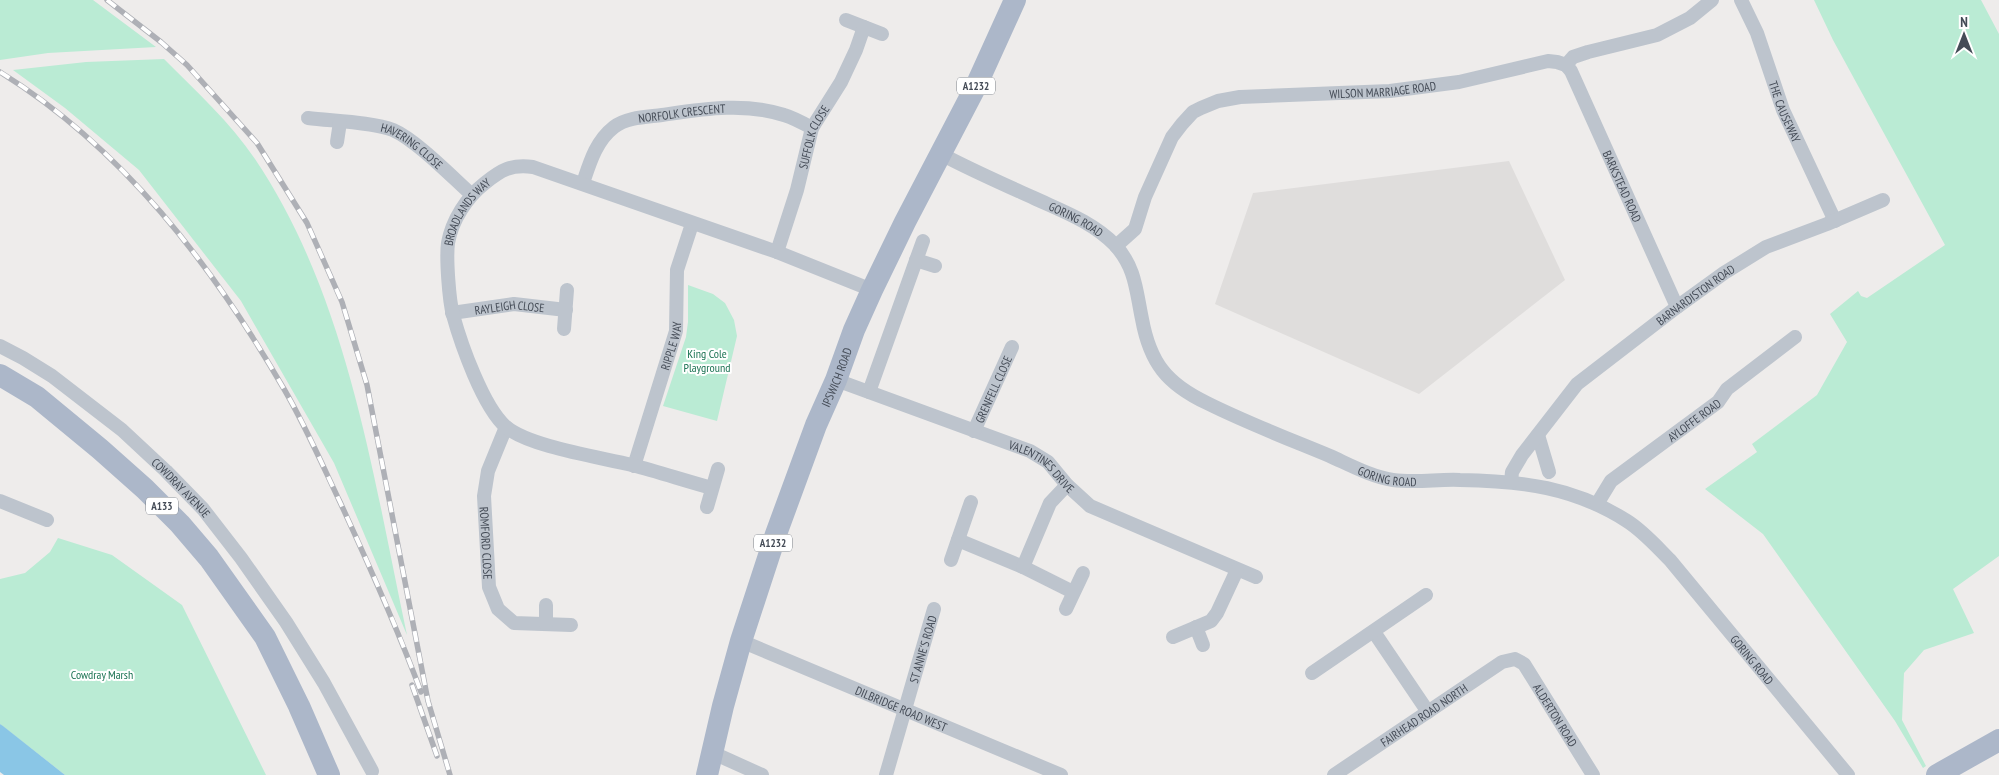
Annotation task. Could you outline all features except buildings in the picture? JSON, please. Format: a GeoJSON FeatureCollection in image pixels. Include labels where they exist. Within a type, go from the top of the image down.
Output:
{"type":"FeatureCollection","features":[{"type":"Feature","properties":{"kind":"main road","name":"IPSWICH ROAD"},"geometry":{"type":"LineString","coordinates":[[707,775],[741,641],[776,534],[816,425],[872,290],[976,86],[1012,8]]}},
{"type":"Feature","properties":{"kind":"main road","name":"COWDRAY AVENUE"},"geometry":{"type":"LineString","coordinates":[[0,375],[37,397],[113,460],[180,524],[220,573],[265,636],[299,706],[329,775]]}},
{"type":"Feature","properties":{"kind":"main road","name":"COWDRAY AVENUE"},"geometry":{"type":"LineString","coordinates":[[0,382],[37,397]]}},
{"type":"Feature","properties":{"kind":"main road"},"geometry":{"type":"LineString","coordinates":[[1937,775],[1999,740]]}},
{"type":"Feature","properties":{"kind":"street"},"geometry":{"type":"LineString","coordinates":[[1566,65],[1573,57],[1657,35],[1690,18],[1712,0]]}},
{"type":"Feature","properties":{"kind":"street","name":"THE CAUSEWAY"},"geometry":{"type":"LineString","coordinates":[[1741,0],[1757,33],[1783,110],[1835,221]]}},
{"type":"Feature","properties":{"kind":"street"},"geometry":{"type":"LineString","coordinates":[[846,20],[882,34]]}},
{"type":"Feature","properties":{"kind":"street","name":"SUFFOLK CLOSE"},"geometry":{"type":"LineString","coordinates":[[777,252],[797,190],[812,128],[841,82],[864,27]]}},
{"type":"Feature","properties":{"kind":"street","name":"WILSON MARRIAGE ROAD"},"geometry":{"type":"LineString","coordinates":[[1116,246],[1135,229],[1145,197],[1172,137],[1193,112],[1218,101],[1240,97],[1390,91],[1459,82],[1548,61],[1566,65]]}},
{"type":"Feature","properties":{"kind":"street","name":"BARKSTEAD ROAD"},"geometry":{"type":"LineString","coordinates":[[1566,65],[1571,71],[1677,308]]}},
{"type":"Feature","properties":{"kind":"street","name":"NORFOLK CRESCENT"},"geometry":{"type":"LineString","coordinates":[[583,183],[594,151],[604,136],[616,125],[635,119],[718,107],[741,108],[784,115],[812,128]]}},
{"type":"Feature","properties":{"kind":"street","name":"HAVERING CLOSE"},"geometry":{"type":"LineString","coordinates":[[308,118],[378,126],[393,130],[408,140],[471,194]]}},
{"type":"Feature","properties":{"kind":"street"},"geometry":{"type":"LineString","coordinates":[[337,142],[340,122]]}},
{"type":"Feature","properties":{"kind":"street","name":"GORING ROAD"},"geometry":{"type":"LineString","coordinates":[[941,154],[1094,227],[1116,246],[1131,270],[1138,289],[1142,319],[1158,366],[1179,388],[1206,403],[1376,475],[1392,480],[1420,482],[1458,480],[1540,485],[1597,504],[1628,522],[1670,560],[1848,775]]}},
{"type":"Feature","properties":{"kind":"street","name":"BROADLANDS WAY"},"geometry":{"type":"LineString","coordinates":[[712,488],[634,466],[531,441],[506,427],[489,406],[452,313],[448,242],[471,194],[511,166],[533,167],[583,183],[692,224],[777,252],[872,290]]}},
{"type":"Feature","properties":{"kind":"street","name":"BARNARDISTON ROAD"},"geometry":{"type":"LineString","coordinates":[[1511,482],[1512,472],[1522,454],[1577,384],[1677,308],[1724,273],[1766,247],[1835,221],[1883,200]]}},
{"type":"Feature","properties":{"kind":"street","name":"RIPPLE WAY"},"geometry":{"type":"LineString","coordinates":[[634,466],[676,331],[677,270],[692,224]]}},
{"type":"Feature","properties":{"kind":"street"},"geometry":{"type":"LineString","coordinates":[[870,392],[923,241]]}},
{"type":"Feature","properties":{"kind":"street"},"geometry":{"type":"LineString","coordinates":[[916,260],[935,266]]}},
{"type":"Feature","properties":{"kind":"street"},"geometry":{"type":"LineString","coordinates":[[564,329],[568,290]]}},
{"type":"Feature","properties":{"kind":"street","name":"RAYLEIGH CLOSE"},"geometry":{"type":"LineString","coordinates":[[452,313],[514,304],[566,310]]}},
{"type":"Feature","properties":{"kind":"street","name":"AYLOFFE ROAD"},"geometry":{"type":"LineString","coordinates":[[1597,504],[1611,481],[1718,402],[1727,389],[1794,337]]}},
{"type":"Feature","properties":{"kind":"street","name":"COWDRAY AVENUE"},"geometry":{"type":"LineString","coordinates":[[0,346],[52,376],[122,430],[203,509],[241,558],[286,622],[324,683],[372,771]]}},
{"type":"Feature","properties":{"kind":"street","name":"GRENFELL CLOSE"},"geometry":{"type":"LineString","coordinates":[[974,431],[1012,347]]}},
{"type":"Feature","properties":{"kind":"street"},"geometry":{"type":"LineString","coordinates":[[37,397],[52,376]]}},
{"type":"Feature","properties":{"kind":"street","name":"VALENTINES DRIVE"},"geometry":{"type":"LineString","coordinates":[[836,380],[1030,451],[1048,462],[1067,485],[1090,506],[1256,577]]}},
{"type":"Feature","properties":{"kind":"street","name":"ROMFORD CLOSE"},"geometry":{"type":"LineString","coordinates":[[506,427],[488,471],[484,496],[489,587],[498,609],[514,623],[571,625]]}},
{"type":"Feature","properties":{"kind":"street"},"geometry":{"type":"LineString","coordinates":[[1538,434],[1549,472]]}},
{"type":"Feature","properties":{"kind":"street"},"geometry":{"type":"LineString","coordinates":[[707,507],[718,469]]}},
{"type":"Feature","properties":{"kind":"street"},"geometry":{"type":"LineString","coordinates":[[1023,567],[1050,503],[1067,485]]}},
{"type":"Feature","properties":{"kind":"street"},"geometry":{"type":"LineString","coordinates":[[0,501],[47,520]]}},
{"type":"Feature","properties":{"kind":"street"},"geometry":{"type":"LineString","coordinates":[[951,560],[971,502]]}},
{"type":"Feature","properties":{"kind":"street"},"geometry":{"type":"LineString","coordinates":[[958,540],[1023,567],[1073,592]]}},
{"type":"Feature","properties":{"kind":"street"},"geometry":{"type":"LineString","coordinates":[[1173,637],[1211,621],[1217,613],[1237,570]]}},
{"type":"Feature","properties":{"kind":"street"},"geometry":{"type":"LineString","coordinates":[[1066,609],[1083,573]]}},
{"type":"Feature","properties":{"kind":"street"},"geometry":{"type":"LineString","coordinates":[[1312,673],[1426,595]]}},
{"type":"Feature","properties":{"kind":"street"},"geometry":{"type":"LineString","coordinates":[[546,605],[546,624]]}},
{"type":"Feature","properties":{"kind":"street","name":"ST ANNE'S ROAD"},"geometry":{"type":"LineString","coordinates":[[886,775],[934,609]]}},
{"type":"Feature","properties":{"kind":"street"},"geometry":{"type":"LineString","coordinates":[[265,636],[286,622]]}},
{"type":"Feature","properties":{"kind":"street"},"geometry":{"type":"LineString","coordinates":[[1196,627],[1204,644]]}},
{"type":"Feature","properties":{"kind":"street"},"geometry":{"type":"LineString","coordinates":[[1374,632],[1428,712]]}},
{"type":"Feature","properties":{"kind":"street","name":"DILBRIDGE ROAD WEST"},"geometry":{"type":"LineString","coordinates":[[741,641],[1061,775]]}},
{"type":"Feature","properties":{"kind":"street","name":"FAIRHEAD ROAD NORTH"},"geometry":{"type":"LineString","coordinates":[[1334,775],[1502,662],[1515,659]]}},
{"type":"Feature","properties":{"kind":"street","name":"ALDERTON ROAD"},"geometry":{"type":"LineString","coordinates":[[1515,659],[1524,664],[1593,775]]}},
{"type":"Feature","properties":{"kind":"street"},"geometry":{"type":"LineString","coordinates":[[712,753],[762,775]]}},
{"type":"Feature","properties":{"kind":"shaded area"},"geometry":{"type":"Polygon","coordinates":[[[1509,161],[1565,280],[1419,394],[1215,304],[1253,193],[1509,161]]]}},
{"type":"Feature","properties":{"kind":"green space"},"geometry":{"type":"Polygon","coordinates":[[[0,0],[93,0],[156,47],[48,53],[0,60],[0,0]]]}},
{"type":"Feature","properties":{"kind":"green space"},"geometry":{"type":"Polygon","coordinates":[[[1814,0],[1981,0],[1999,34],[1999,556],[1953,589],[1974,633],[1924,650],[1904,673],[1902,720],[1926,766],[1923,768],[1895,721],[1763,534],[1705,489],[1757,452],[1752,444],[1817,395],[1847,342],[1830,314],[1858,291],[1861,296],[1867,298],[1945,245],[1833,40],[1814,0]]]}},
{"type":"Feature","properties":{"kind":"green space"},"geometry":{"type":"Polygon","coordinates":[[[164,59],[224,120],[255,159],[287,213],[313,269],[335,328],[353,389],[382,513],[407,635],[334,463],[241,301],[139,170],[65,108],[13,70],[86,62],[164,59]]]}},
{"type":"Feature","properties":{"kind":"green space","name":"King Cole Playground"},"geometry":{"type":"Polygon","coordinates":[[[688,285],[713,294],[725,303],[734,320],[737,336],[717,421],[663,406],[686,337],[688,285]]]}},
{"type":"Feature","properties":{"kind":"green space","name":"Cowdray Marsh"},"geometry":{"type":"Polygon","coordinates":[[[58,538],[112,555],[182,605],[266,775],[65,775],[0,724],[0,579],[25,573],[50,552],[58,538]]]}},
{"type":"Feature","properties":{"kind":"water"},"geometry":{"type":"Polygon","coordinates":[[[0,724],[65,775],[4,775],[0,772],[0,724]]]}},
{"type":"Feature","properties":{"kind":"railway"},"geometry":{"type":"LineString","coordinates":[[107,0],[187,65],[257,143],[307,223],[342,302],[367,385],[428,701],[450,775]]}},
{"type":"Feature","properties":{"kind":"railway"},"geometry":{"type":"LineString","coordinates":[[0,72],[45,102],[86,136],[125,173],[195,254],[227,298],[284,389],[306,431],[372,573],[421,692]]}},
{"type":"Feature","properties":{"kind":"railway"},"geometry":{"type":"LineString","coordinates":[[412,685],[437,756]]}}]}
